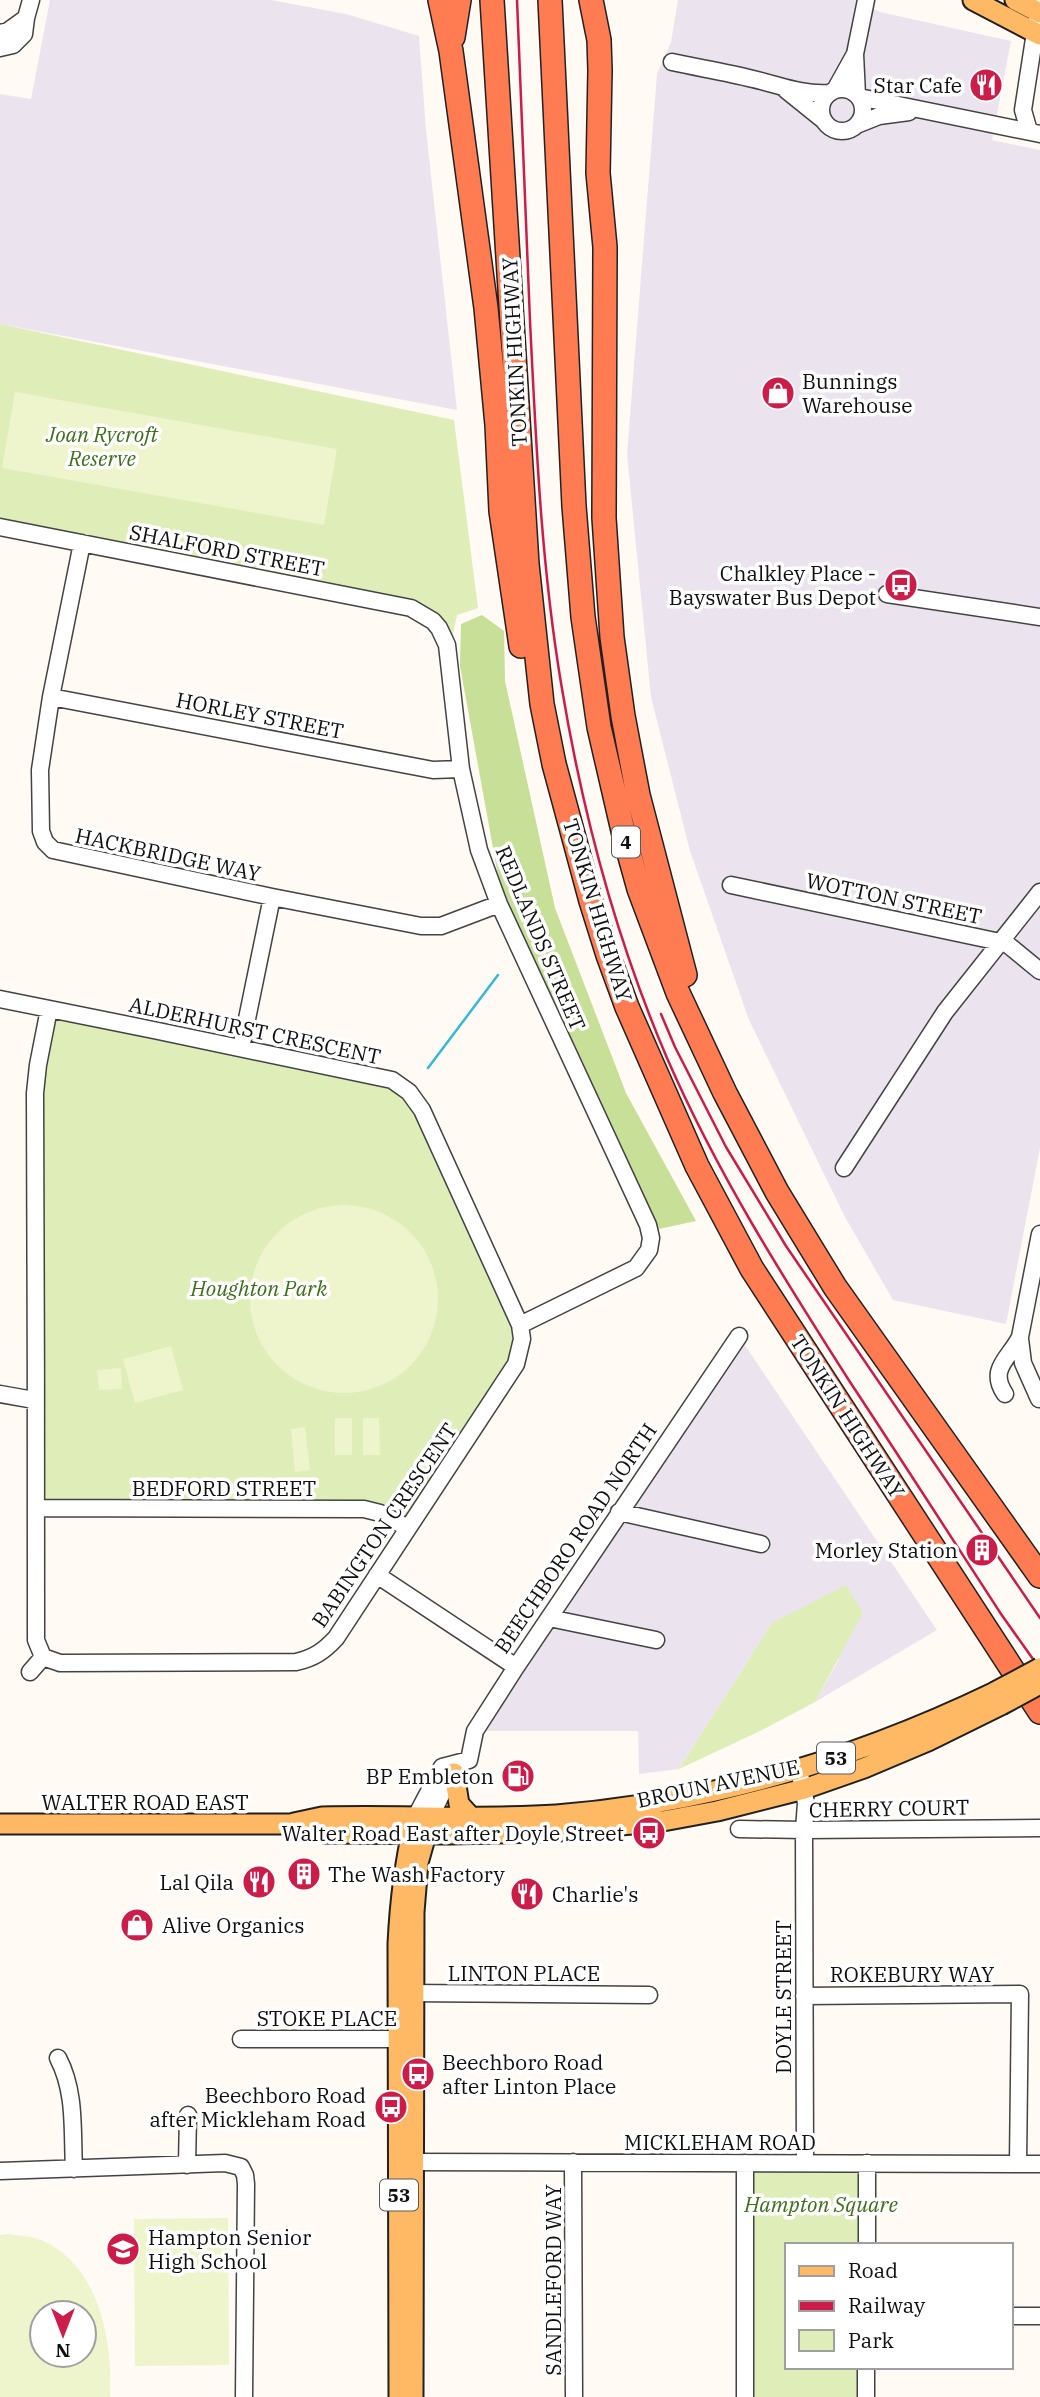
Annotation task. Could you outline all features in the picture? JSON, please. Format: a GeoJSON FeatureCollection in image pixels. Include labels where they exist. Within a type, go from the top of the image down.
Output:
{"type":"FeatureCollection","features":[{"type":"Feature","properties":{"kind":"highway"},"geometry":{"type":"LineString","coordinates":[[440,0],[451,51],[485,308],[497,425],[501,511],[508,562],[535,722],[554,764]]}},
{"type":"Feature","properties":{"kind":"highway"},"geometry":{"type":"LineString","coordinates":[[451,51],[459,0]]}},
{"type":"Feature","properties":{"kind":"highway","name":"TONKIN HIGHWAY"},"geometry":{"type":"LineString","coordinates":[[492,0],[527,564],[542,704],[554,764],[608,955],[671,1111],[723,1219],[759,1280],[1040,1712]]}},
{"type":"Feature","properties":{"kind":"highway","name":"4"},"geometry":{"type":"LineString","coordinates":[[550,0],[575,520],[590,672],[611,781],[639,889],[678,993],[742,1127],[805,1240],[835,1287],[1040,1576]]}},
{"type":"Feature","properties":{"kind":"highway"},"geometry":{"type":"LineString","coordinates":[[591,0],[600,70],[598,173],[605,247],[604,517],[612,637],[638,795],[703,1043]]}},
{"type":"Feature","properties":{"kind":"main road"},"geometry":{"type":"LineString","coordinates":[[973,0],[1038,34]]}},
{"type":"Feature","properties":{"kind":"main road"},"geometry":{"type":"LineString","coordinates":[[1016,0],[1040,9]]}},
{"type":"Feature","properties":{"kind":"main road","name":"BROUN AVENUE"},"geometry":{"type":"LineString","coordinates":[[421,1825],[470,1816],[555,1815],[642,1805],[718,1791],[794,1782],[864,1768],[928,1741],[998,1699],[1040,1668]]}},
{"type":"Feature","properties":{"kind":"main road","name":"BROUN AVENUE"},"geometry":{"type":"LineString","coordinates":[[998,1699],[1040,1684]]}},
{"type":"Feature","properties":{"kind":"main road"},"geometry":{"type":"LineString","coordinates":[[454,1768],[459,1804],[470,1816]]}},
{"type":"Feature","properties":{"kind":"main road","name":"BROUN AVENUE"},"geometry":{"type":"LineString","coordinates":[[421,1825],[548,1832],[631,1826],[717,1811],[794,1782]]}},
{"type":"Feature","properties":{"kind":"main road","name":"WALTER ROAD EAST"},"geometry":{"type":"LineString","coordinates":[[0,1824],[290,1824],[322,1817],[421,1825]]}},
{"type":"Feature","properties":{"kind":"main road","name":"WALTER ROAD EAST"},"geometry":{"type":"LineString","coordinates":[[290,1824],[325,1833],[381,1832],[421,1825]]}},
{"type":"Feature","properties":{"kind":"main road","name":"BEECHBORO ROAD NORTH"},"geometry":{"type":"LineString","coordinates":[[413,2397],[401,1885],[421,1825]]}},
{"type":"Feature","properties":{"kind":"main road","name":"BEECHBORO ROAD NORTH"},"geometry":{"type":"LineString","coordinates":[[405,1994],[421,1825]]}},
{"type":"Feature","properties":{"kind":"main road"},"geometry":{"type":"LineString","coordinates":[[381,1832],[393,1851],[401,1885]]}},
{"type":"Feature","properties":{"kind":"main road","name":"BEECHBORO ROAD NORTH"},"geometry":{"type":"LineString","coordinates":[[399,2397],[406,2162]]}},
{"type":"Feature","properties":{"kind":"street"},"geometry":{"type":"LineString","coordinates":[[0,47],[13,45],[24,34],[31,0]]}},
{"type":"Feature","properties":{"kind":"street"},"geometry":{"type":"LineString","coordinates":[[859,124],[864,111],[858,96],[855,54],[866,0]]}},
{"type":"Feature","properties":{"kind":"street"},"geometry":{"type":"LineString","coordinates":[[1035,132],[1023,110],[1038,34],[1040,9]]}},
{"type":"Feature","properties":{"kind":"street"},"geometry":{"type":"LineString","coordinates":[[0,33],[8,31],[26,18]]}},
{"type":"Feature","properties":{"kind":"street"},"geometry":{"type":"LineString","coordinates":[[822,119],[821,105],[855,54]]}},
{"type":"Feature","properties":{"kind":"street"},"geometry":{"type":"LineString","coordinates":[[672,62],[817,94],[849,89],[858,96],[1035,132]]}},
{"type":"Feature","properties":{"kind":"street"},"geometry":{"type":"LineString","coordinates":[[785,89],[826,125],[839,131],[847,131],[871,118],[897,112],[926,111]]}},
{"type":"Feature","properties":{"kind":"street"},"geometry":{"type":"LineString","coordinates":[[1035,132],[1040,113]]}},
{"type":"Feature","properties":{"kind":"street","name":"SHALFORD STREET"},"geometry":{"type":"LineString","coordinates":[[0,527],[411,608],[426,616],[439,628]]}},
{"type":"Feature","properties":{"kind":"street","name":"HACKBRIDGE WAY"},"geometry":{"type":"LineString","coordinates":[[82,543],[51,697],[39,786],[41,831],[44,842],[53,850],[421,926],[441,926],[499,904]]}},
{"type":"Feature","properties":{"kind":"street"},"geometry":{"type":"LineString","coordinates":[[887,594],[1040,617]]}},
{"type":"Feature","properties":{"kind":"street","name":"REDLANDS STREET"},"geometry":{"type":"LineString","coordinates":[[439,628],[450,653],[461,769],[479,850],[499,904],[648,1225],[651,1238],[649,1250],[636,1268],[520,1325]]}},
{"type":"Feature","properties":{"kind":"street","name":"HORLEY STREET"},"geometry":{"type":"LineString","coordinates":[[51,697],[433,770],[461,769]]}},
{"type":"Feature","properties":{"kind":"street","name":"WOTTON STREET"},"geometry":{"type":"LineString","coordinates":[[731,885],[1000,942],[1007,944],[1040,971]]}},
{"type":"Feature","properties":{"kind":"street"},"geometry":{"type":"LineString","coordinates":[[844,1168],[945,1012],[1040,892]]}},
{"type":"Feature","properties":{"kind":"street"},"geometry":{"type":"LineString","coordinates":[[241,1048],[272,897]]}},
{"type":"Feature","properties":{"kind":"street","name":"ALDERHURST CRESCENT"},"geometry":{"type":"LineString","coordinates":[[0,999],[392,1080],[409,1092],[422,1110],[520,1325]]}},
{"type":"Feature","properties":{"kind":"street"},"geometry":{"type":"LineString","coordinates":[[30,1672],[43,1657],[36,1640],[35,1093],[49,1009]]}},
{"type":"Feature","properties":{"kind":"street"},"geometry":{"type":"LineString","coordinates":[[1005,1394],[997,1381],[998,1374],[1020,1337],[1040,1234]]}},
{"type":"Feature","properties":{"kind":"street","name":"BABINGTON CRESCENT"},"geometry":{"type":"LineString","coordinates":[[43,1657],[60,1663],[296,1662],[318,1655],[336,1638],[516,1364],[522,1339],[520,1325]]}},
{"type":"Feature","properties":{"kind":"street","name":"BEECHBORO ROAD NORTH"},"geometry":{"type":"LineString","coordinates":[[421,1825],[442,1768],[454,1768],[469,1760],[475,1731],[739,1336]]}},
{"type":"Feature","properties":{"kind":"street"},"geometry":{"type":"LineString","coordinates":[[1020,1337],[1023,1363],[1040,1399]]}},
{"type":"Feature","properties":{"kind":"street"},"geometry":{"type":"LineString","coordinates":[[1003,1362],[1024,1380],[1040,1399]]}},
{"type":"Feature","properties":{"kind":"street"},"geometry":{"type":"LineString","coordinates":[[0,1394],[34,1400]]}},
{"type":"Feature","properties":{"kind":"street","name":"BEDFORD STREET"},"geometry":{"type":"LineString","coordinates":[[36,1508],[364,1509],[380,1513],[408,1528]]}},
{"type":"Feature","properties":{"kind":"street"},"geometry":{"type":"LineString","coordinates":[[620,1512],[761,1544]]}},
{"type":"Feature","properties":{"kind":"street"},"geometry":{"type":"LineString","coordinates":[[377,1575],[516,1667]]}},
{"type":"Feature","properties":{"kind":"street"},"geometry":{"type":"LineString","coordinates":[[550,1618],[656,1640]]}},
{"type":"Feature","properties":{"kind":"street","name":"DOYLE STREET"},"geometry":{"type":"LineString","coordinates":[[794,1782],[806,1803],[804,2163]]}},
{"type":"Feature","properties":{"kind":"street","name":"CHERRY COURT"},"geometry":{"type":"LineString","coordinates":[[738,1829],[1040,1828]]}},
{"type":"Feature","properties":{"kind":"street","name":"LINTON PLACE"},"geometry":{"type":"LineString","coordinates":[[405,1994],[649,1994]]}},
{"type":"Feature","properties":{"kind":"street","name":"ROKEBURY WAY"},"geometry":{"type":"LineString","coordinates":[[804,1996],[1020,1994],[1018,2164]]}},
{"type":"Feature","properties":{"kind":"street","name":"STOKE PLACE"},"geometry":{"type":"LineString","coordinates":[[241,2039],[405,2039]]}},
{"type":"Feature","properties":{"kind":"street"},"geometry":{"type":"LineString","coordinates":[[58,2058],[67,2076],[71,2096],[74,2169]]}},
{"type":"Feature","properties":{"kind":"street"},"geometry":{"type":"LineString","coordinates":[[187,2165],[188,2115]]}},
{"type":"Feature","properties":{"kind":"street","name":"MICKLEHAM ROAD"},"geometry":{"type":"LineString","coordinates":[[406,2162],[1040,2164]]}},
{"type":"Feature","properties":{"kind":"street","name":"SANDLEFORD WAY"},"geometry":{"type":"LineString","coordinates":[[573,2162],[574,2397]]}},
{"type":"Feature","properties":{"kind":"street"},"geometry":{"type":"LineString","coordinates":[[0,2171],[225,2163],[242,2167],[245,2175],[244,2397]]}},
{"type":"Feature","properties":{"kind":"street"},"geometry":{"type":"LineString","coordinates":[[745,2163],[745,2397]]}},
{"type":"Feature","properties":{"kind":"street"},"geometry":{"type":"LineString","coordinates":[[867,2163],[867,2243]]}},
{"type":"Feature","properties":{"kind":"street"},"geometry":{"type":"LineString","coordinates":[[1012,2316],[1040,2316]]}},
{"type":"Feature","properties":{"kind":"street"},"geometry":{"type":"LineString","coordinates":[[866,2369],[866,2397]]}},
{"type":"Feature","properties":{"kind":"shaded area"},"geometry":{"type":"Polygon","coordinates":[[[50,0],[271,0],[346,14],[419,36],[426,130],[457,410],[0,324],[0,94],[31,99],[50,0]]]}},
{"type":"Feature","properties":{"kind":"shaded area"},"geometry":{"type":"Polygon","coordinates":[[[678,0],[856,0],[880,12],[1011,41],[992,140],[1040,150],[1040,1148],[1006,1324],[893,1300],[845,1217],[749,1020],[690,851],[651,697],[627,454],[657,74],[671,42],[678,0]]]}},
{"type":"Feature","properties":{"kind":"shaded area"},"geometry":{"type":"Polygon","coordinates":[[[742,1341],[937,1630],[815,1702],[839,1659],[772,1623],[679,1769],[639,1774],[638,1731],[475,1731],[742,1341]]]}},
{"type":"Feature","properties":{"kind":"green space","name":"Joan Rycroft Reserve"},"geometry":{"type":"Polygon","coordinates":[[[0,324],[454,420],[478,608],[457,615],[449,653],[426,616],[0,527],[0,324]]]}},
{"type":"Feature","properties":{"kind":"green space"},"geometry":{"type":"Polygon","coordinates":[[[15,392],[337,449],[324,525],[2,468],[15,392]]]}},
{"type":"Feature","properties":{"kind":"green space"},"geometry":{"type":"Polygon","coordinates":[[[482,615],[504,631],[505,681],[555,908],[626,1093],[696,1221],[659,1229],[499,881],[460,666],[461,624],[482,615]]]}},
{"type":"Feature","properties":{"kind":"green space","name":"Houghton Park"},"geometry":{"type":"Polygon","coordinates":[[[49,1009],[409,1092],[520,1325],[520,1353],[408,1528],[380,1513],[36,1508],[35,1093],[49,1009]]]}},
{"type":"Feature","properties":{"kind":"green space"},"geometry":{"type":"Polygon","coordinates":[[[344,1205],[362,1206],[380,1212],[411,1232],[431,1263],[437,1281],[437,1317],[431,1335],[411,1366],[380,1386],[362,1392],[344,1393],[326,1392],[308,1386],[277,1366],[257,1335],[251,1317],[250,1299],[251,1281],[257,1263],[277,1232],[308,1212],[326,1206],[344,1205]]]}},
{"type":"Feature","properties":{"kind":"green space"},"geometry":{"type":"Polygon","coordinates":[[[171,1346],[183,1390],[135,1403],[123,1359],[171,1346]]]}},
{"type":"Feature","properties":{"kind":"green space"},"geometry":{"type":"Polygon","coordinates":[[[121,1368],[122,1389],[99,1390],[97,1370],[121,1368]]]}},
{"type":"Feature","properties":{"kind":"green space"},"geometry":{"type":"Polygon","coordinates":[[[335,1418],[352,1418],[352,1455],[335,1455],[335,1418]]]}},
{"type":"Feature","properties":{"kind":"green space"},"geometry":{"type":"Polygon","coordinates":[[[363,1418],[379,1418],[380,1455],[363,1455],[363,1418]]]}},
{"type":"Feature","properties":{"kind":"green space"},"geometry":{"type":"Polygon","coordinates":[[[305,1427],[310,1470],[295,1472],[291,1429],[305,1427]]]}},
{"type":"Feature","properties":{"kind":"green space"},"geometry":{"type":"Polygon","coordinates":[[[846,1585],[863,1613],[815,1702],[679,1769],[772,1623],[846,1585]]]}},
{"type":"Feature","properties":{"kind":"green space","name":"Hampton Square"},"geometry":{"type":"Polygon","coordinates":[[[745,2163],[867,2163],[867,2243],[785,2243],[785,2369],[866,2369],[866,2397],[745,2397],[745,2163]]]}},
{"type":"Feature","properties":{"kind":"green space"},"geometry":{"type":"Polygon","coordinates":[[[228,2218],[229,2365],[135,2366],[134,2219],[228,2218]]]}},
{"type":"Feature","properties":{"kind":"green space"},"geometry":{"type":"Polygon","coordinates":[[[9,2234],[41,2240],[61,2252],[77,2267],[96,2299],[28,2299],[28,2369],[98,2369],[98,2305],[109,2353],[110,2397],[0,2397],[0,2235],[9,2234]]]}},
{"type":"Feature","properties":{"kind":"waterway"},"geometry":{"type":"LineString","coordinates":[[428,1068],[498,975]]}},
{"type":"Feature","properties":{"kind":"railway"},"geometry":{"type":"LineString","coordinates":[[517,0],[530,321],[540,502],[549,593],[569,731],[590,827],[617,921],[667,1058],[729,1183],[850,1382],[1001,1614],[1040,1669]]}},
{"type":"Feature","properties":{"kind":"railway"},"geometry":{"type":"LineString","coordinates":[[661,1014],[726,1147],[786,1246],[1040,1618]]}},
{"type":"Feature","properties":{"kind":"place","name":"Star Cafe"},"geometry":{"type":"Point","coordinates":[986,85]}},
{"type":"Feature","properties":{"kind":"place","name":"Bunnings Warehouse"},"geometry":{"type":"Point","coordinates":[778,393]}},
{"type":"Feature","properties":{"kind":"place","name":"Chalkley Place - Bayswater Bus Depot"},"geometry":{"type":"Point","coordinates":[901,585]}},
{"type":"Feature","properties":{"kind":"place","name":"Morley Station"},"geometry":{"type":"Point","coordinates":[982,1550]}},
{"type":"Feature","properties":{"kind":"place","name":"BP Embleton"},"geometry":{"type":"Point","coordinates":[518,1776]}},
{"type":"Feature","properties":{"kind":"place","name":"Walter Road East after Doyle Street"},"geometry":{"type":"Point","coordinates":[649,1833]}},
{"type":"Feature","properties":{"kind":"place","name":"The Wash Factory"},"geometry":{"type":"Point","coordinates":[304,1874]}},
{"type":"Feature","properties":{"kind":"place","name":"Lal Qila"},"geometry":{"type":"Point","coordinates":[259,1882]}},
{"type":"Feature","properties":{"kind":"place","name":"Charlie's"},"geometry":{"type":"Point","coordinates":[527,1894]}},
{"type":"Feature","properties":{"kind":"place","name":"Alive Organics"},"geometry":{"type":"Point","coordinates":[137,1925]}},
{"type":"Feature","properties":{"kind":"place","name":"Beechboro Road after Linton Place"},"geometry":{"type":"Point","coordinates":[418,2074]}},
{"type":"Feature","properties":{"kind":"place","name":"Beechboro Road after Mickleham Road"},"geometry":{"type":"Point","coordinates":[391,2107]}},
{"type":"Feature","properties":{"kind":"place","name":"Hampton Senior High School"},"geometry":{"type":"Point","coordinates":[123,2249]}}]}
